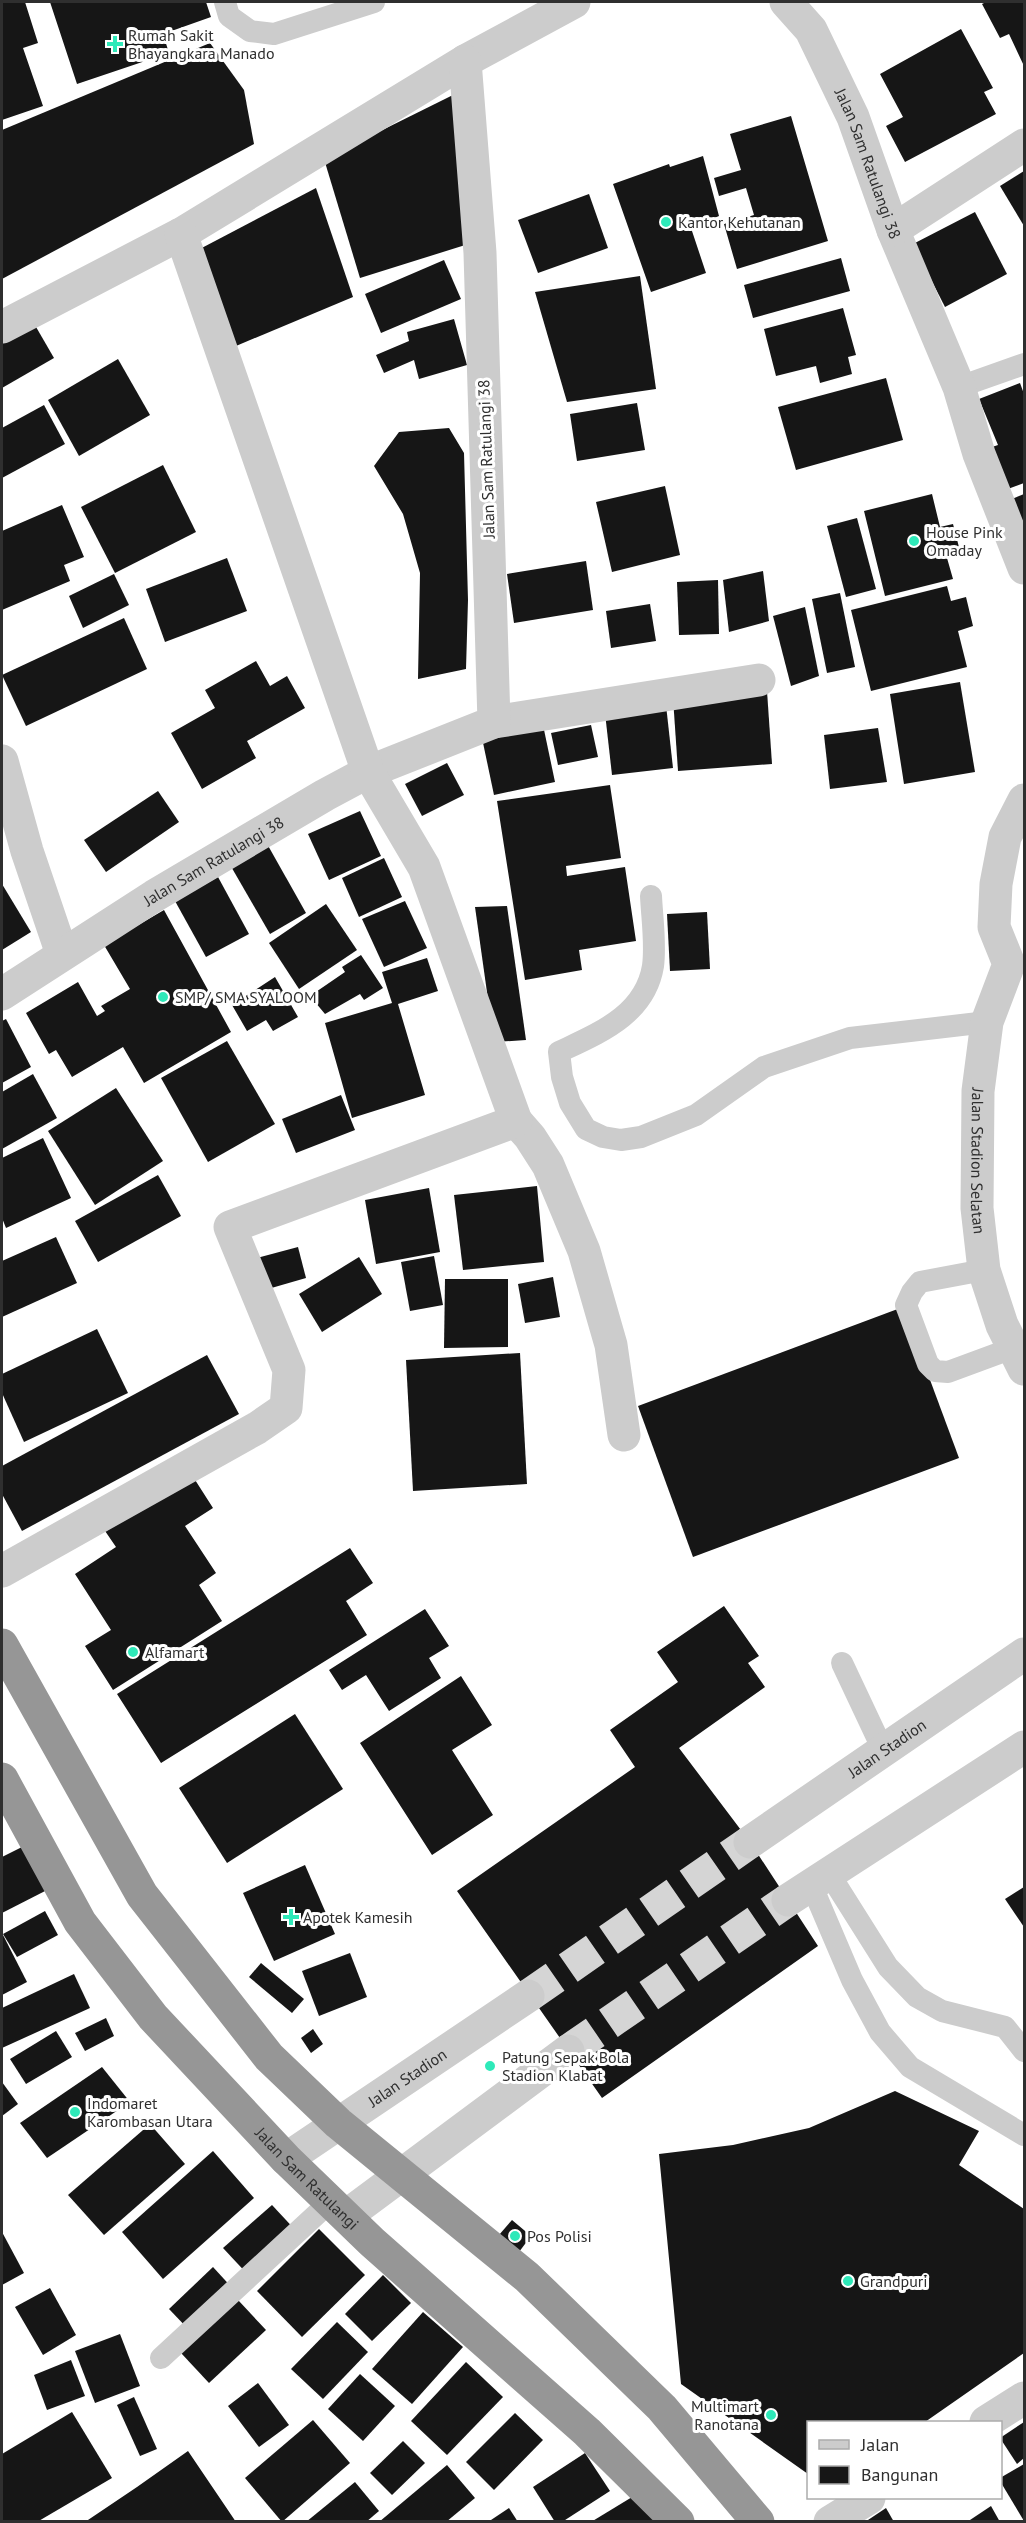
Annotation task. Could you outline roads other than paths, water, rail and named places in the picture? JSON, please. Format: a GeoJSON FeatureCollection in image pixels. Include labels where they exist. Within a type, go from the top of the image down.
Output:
{"type":"FeatureCollection","features":[{"type":"Feature","properties":{"kind":"highway"},"geometry":{"type":"LineString","coordinates":[[2,1645],[142,1895],[269,2057],[338,2123],[401,2172],[527,2277],[654,2400],[758,2522]]}},
{"type":"Feature","properties":{"kind":"highway","name":"Jalan Sam Ratulangi"},"geometry":{"type":"LineString","coordinates":[[2,1779],[80,1922],[153,2017],[286,2159],[372,2242],[587,2432],[678,2522]]}},
{"type":"Feature","properties":{"kind":"street"},"geometry":{"type":"LineString","coordinates":[[2,327],[181,234],[465,61],[574,2]]}},
{"type":"Feature","properties":{"kind":"street","name":"Jalan Sam Ratulangi 38"},"geometry":{"type":"LineString","coordinates":[[786,2],[811,30],[853,117],[893,230],[959,387],[979,454],[1024,568]]}},
{"type":"Feature","properties":{"kind":"street","name":"Jalan Sam Ratulangi 38"},"geometry":{"type":"LineString","coordinates":[[2,994],[154,896],[325,795],[368,772],[494,722],[480,253],[465,61]]}},
{"type":"Feature","properties":{"kind":"street"},"geometry":{"type":"LineString","coordinates":[[893,230],[1024,145]]}},
{"type":"Feature","properties":{"kind":"street"},"geometry":{"type":"LineString","coordinates":[[181,234],[368,772],[424,867],[516,1120],[548,1165],[584,1251],[612,1345],[624,1435]]}},
{"type":"Feature","properties":{"kind":"street"},"geometry":{"type":"LineString","coordinates":[[494,722],[759,680]]}},
{"type":"Feature","properties":{"kind":"street"},"geometry":{"type":"LineString","coordinates":[[2,761],[27,850],[62,954]]}},
{"type":"Feature","properties":{"kind":"street","name":"Jalan Stadion Selatan"},"geometry":{"type":"LineString","coordinates":[[1019,1358],[984,1270],[977,1208],[978,1091],[987,1022],[1017,952],[994,927],[996,884],[1005,837],[1024,800]]}},
{"type":"Feature","properties":{"kind":"street"},"geometry":{"type":"LineString","coordinates":[[2,1571],[257,1428],[286,1408],[289,1370],[230,1227],[516,1120]]}},
{"type":"Feature","properties":{"kind":"street","name":"Jalan Stadion"},"geometry":{"type":"LineString","coordinates":[[750,1842],[1024,1654]]}},
{"type":"Feature","properties":{"kind":"street"},"geometry":{"type":"LineString","coordinates":[[810,1886],[1024,1747]]}},
{"type":"Feature","properties":{"kind":"street","name":"Jalan Stadion"},"geometry":{"type":"LineString","coordinates":[[286,2159],[528,1996]]}},
{"type":"Feature","properties":{"kind":"street"},"geometry":{"type":"LineString","coordinates":[[338,2208],[401,2172],[568,2051]]}},
{"type":"Feature","properties":{"kind":"street"},"geometry":{"type":"LineString","coordinates":[[988,2421],[1024,2398]]}},
{"type":"Feature","properties":{"kind":"street"},"geometry":{"type":"LineString","coordinates":[[830,2522],[867,2499]]}},
{"type":"Feature","properties":{"kind":"lane"},"geometry":{"type":"LineString","coordinates":[[225,2],[229,16],[250,31],[274,34],[374,2]]}},
{"type":"Feature","properties":{"kind":"lane"},"geometry":{"type":"LineString","coordinates":[[959,387],[1024,364]]}},
{"type":"Feature","properties":{"kind":"lane"},"geometry":{"type":"LineString","coordinates":[[651,896],[653,965],[645,995],[611,1028],[559,1052],[562,1077],[570,1103],[586,1129],[603,1137],[621,1140],[652,1133],[696,1115],[764,1066],[850,1038],[987,1022]]}},
{"type":"Feature","properties":{"kind":"lane"},"geometry":{"type":"LineString","coordinates":[[984,1270],[920,1282],[912,1292],[906,1305],[928,1364],[934,1371],[948,1372],[1019,1358]]}},
{"type":"Feature","properties":{"kind":"lane"},"geometry":{"type":"LineString","coordinates":[[842,1663],[884,1750]]}},
{"type":"Feature","properties":{"kind":"lane"},"geometry":{"type":"LineString","coordinates":[[810,1886],[917,1997],[942,2011],[1015,2024],[1024,2051]]}},
{"type":"Feature","properties":{"kind":"lane"},"geometry":{"type":"LineString","coordinates":[[810,1886],[852,1980],[880,2032],[910,2067],[1024,2135]]}},
{"type":"Feature","properties":{"kind":"lane"},"geometry":{"type":"LineString","coordinates":[[161,2358],[338,2208]]}},
{"type":"Feature","properties":{"kind":"tunnel"},"geometry":{"type":"LineString","coordinates":[[528,1996],[750,1842]]}},
{"type":"Feature","properties":{"kind":"tunnel"},"geometry":{"type":"LineString","coordinates":[[568,2051],[788,1900]]}},
{"type":"Feature","properties":{"kind":"place","name":"Rumah Sakit Bhayangkara Manado"},"geometry":{"type":"Point","coordinates":[115,44]}},
{"type":"Feature","properties":{"kind":"place","name":"Kantor Kehutanan"},"geometry":{"type":"Point","coordinates":[666,222]}},
{"type":"Feature","properties":{"kind":"place","name":"House Pink Omaday"},"geometry":{"type":"Point","coordinates":[914,541]}},
{"type":"Feature","properties":{"kind":"place","name":"SMP/ SMA SYALOOM"},"geometry":{"type":"Point","coordinates":[163,997]}},
{"type":"Feature","properties":{"kind":"place","name":"Alfamart"},"geometry":{"type":"Point","coordinates":[133,1652]}},
{"type":"Feature","properties":{"kind":"place","name":"Apotek Kamesih"},"geometry":{"type":"Point","coordinates":[291,1917]}},
{"type":"Feature","properties":{"kind":"place","name":"Patung Sepak Bola Stadion Klabat"},"geometry":{"type":"Point","coordinates":[490,2066]}},
{"type":"Feature","properties":{"kind":"place","name":"Indomaret Karombasan Utara"},"geometry":{"type":"Point","coordinates":[75,2112]}},
{"type":"Feature","properties":{"kind":"place","name":"Pos Polisi"},"geometry":{"type":"Point","coordinates":[515,2236]}},
{"type":"Feature","properties":{"kind":"place","name":"Grandpuri"},"geometry":{"type":"Point","coordinates":[848,2281]}},
{"type":"Feature","properties":{"kind":"place","name":"Multimart Ranotana"},"geometry":{"type":"Point","coordinates":[771,2415]}}]}
